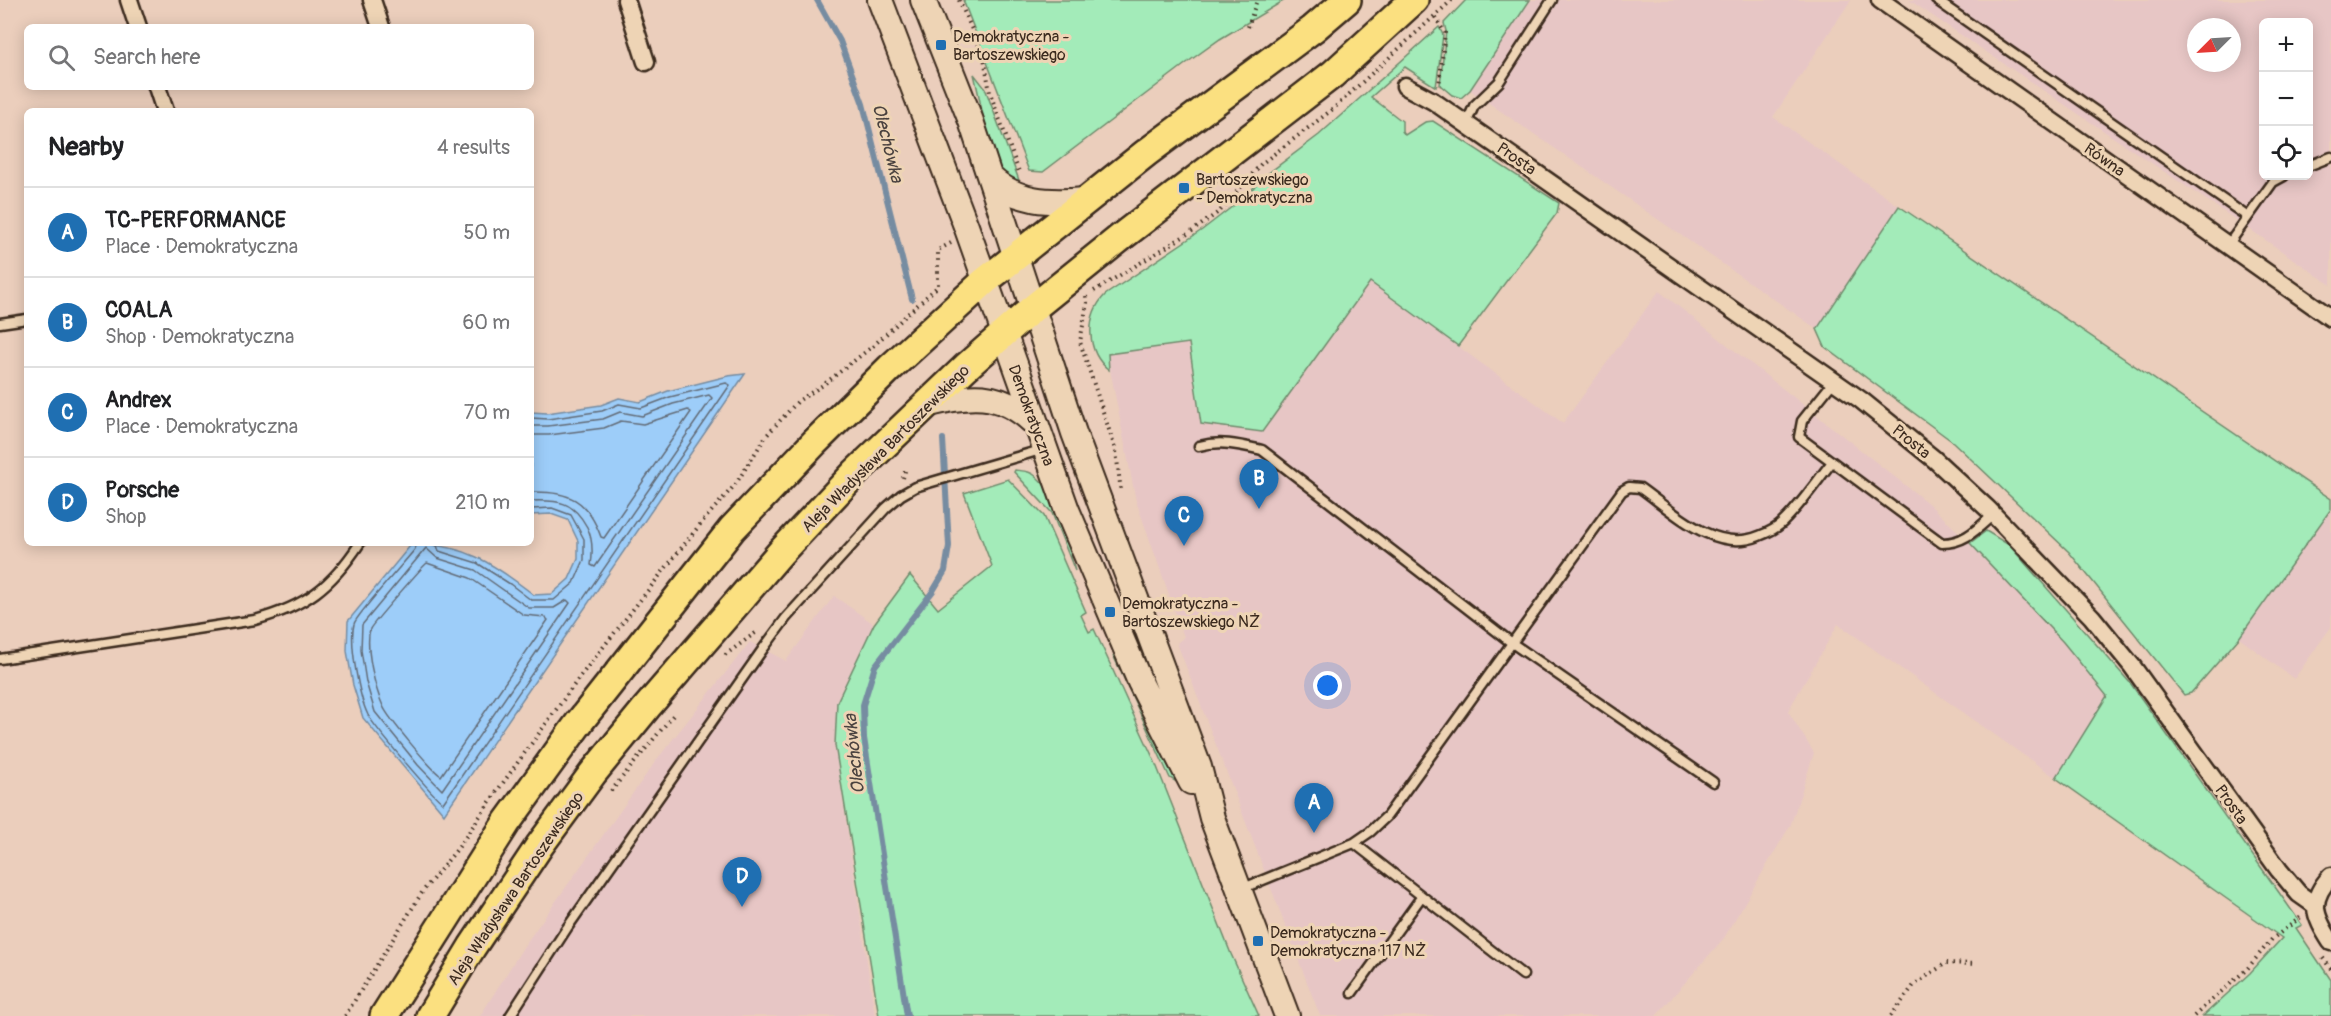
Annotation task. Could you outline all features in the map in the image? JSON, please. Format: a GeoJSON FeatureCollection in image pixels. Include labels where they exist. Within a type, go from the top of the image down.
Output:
{"type":"FeatureCollection","features":[{"type":"Feature","properties":{"kind":"main road"},"geometry":{"type":"LineString","coordinates":[[384,1016],[507,822],[582,720],[732,529],[865,392],[985,281],[1085,200],[1313,29],[1347,0]]}},
{"type":"Feature","properties":{"kind":"main road","name":"Aleja Władysława Bartoszewskiego"},"geometry":{"type":"LineString","coordinates":[[430,1016],[540,844],[600,765],[781,552],[856,472],[925,405],[1032,309],[1125,234],[1333,74],[1414,0]]}},
{"type":"Feature","properties":{"kind":"street"},"geometry":{"type":"LineString","coordinates":[[129,0],[137,24]]}},
{"type":"Feature","properties":{"kind":"street"},"geometry":{"type":"LineString","coordinates":[[372,0],[380,24]]}},
{"type":"Feature","properties":{"kind":"street"},"geometry":{"type":"LineString","coordinates":[[626,0],[646,62]]}},
{"type":"Feature","properties":{"kind":"street","name":"Demokratyczna"},"geometry":{"type":"LineString","coordinates":[[880,0],[985,281],[1067,510],[1140,682],[1181,764],[1212,818]]}},
{"type":"Feature","properties":{"kind":"street","name":"Demokratyczna"},"geometry":{"type":"LineString","coordinates":[[923,0],[971,122],[1032,309],[1135,599],[1199,767],[1212,818],[1287,1016]]}},
{"type":"Feature","properties":{"kind":"street","name":"Równa"},"geometry":{"type":"LineString","coordinates":[[1880,0],[2331,318]]}},
{"type":"Feature","properties":{"kind":"street","name":"Prosta"},"geometry":{"type":"LineString","coordinates":[[1405,86],[1433,101],[1835,381],[1934,459],[2042,562],[2119,649],[2278,870],[2299,894],[2316,906]]}},
{"type":"Feature","properties":{"kind":"street"},"geometry":{"type":"LineString","coordinates":[[159,90],[164,108]]}},
{"type":"Feature","properties":{"kind":"street"},"geometry":{"type":"LineString","coordinates":[[990,177],[1007,191],[1021,197],[1047,202],[1085,200]]}},
{"type":"Feature","properties":{"kind":"street"},"geometry":{"type":"LineString","coordinates":[[925,405],[960,398],[993,398],[1016,408],[1034,423]]}},
{"type":"Feature","properties":{"kind":"street"},"geometry":{"type":"LineString","coordinates":[[2331,876],[2318,891],[2316,906],[2318,917],[2331,942]]}},
{"type":"Feature","properties":{"kind":"lane"},"geometry":{"type":"LineString","coordinates":[[1466,124],[1474,106],[1499,82],[1552,0]]}},
{"type":"Feature","properties":{"kind":"lane"},"geometry":{"type":"LineString","coordinates":[[1936,0],[2248,217]]}},
{"type":"Feature","properties":{"kind":"lane"},"geometry":{"type":"LineString","coordinates":[[2313,164],[2331,157]]}},
{"type":"Feature","properties":{"kind":"lane"},"geometry":{"type":"LineString","coordinates":[[2228,245],[2277,180]]}},
{"type":"Feature","properties":{"kind":"lane"},"geometry":{"type":"LineString","coordinates":[[0,323],[24,319]]}},
{"type":"Feature","properties":{"kind":"lane"},"geometry":{"type":"LineString","coordinates":[[1835,381],[1802,421],[1799,437],[1942,543],[1965,539],[1994,514]]}},
{"type":"Feature","properties":{"kind":"lane"},"geometry":{"type":"LineString","coordinates":[[1199,446],[1212,442],[1234,443],[1262,450],[1512,643],[1713,782]]}},
{"type":"Feature","properties":{"kind":"lane"},"geometry":{"type":"LineString","coordinates":[[510,1016],[567,928],[779,628],[892,501],[915,487],[1044,449]]}},
{"type":"Feature","properties":{"kind":"lane"},"geometry":{"type":"LineString","coordinates":[[1239,889],[1354,843],[1387,816],[1622,491],[1629,487],[1640,488],[1701,531],[1715,537],[1732,541],[1751,539],[1782,524],[1832,462]]}},
{"type":"Feature","properties":{"kind":"lane"},"geometry":{"type":"LineString","coordinates":[[0,659],[255,620],[281,613],[319,592],[342,570],[358,546]]}},
{"type":"Feature","properties":{"kind":"lane"},"geometry":{"type":"LineString","coordinates":[[1354,843],[1523,975]]}},
{"type":"Feature","properties":{"kind":"lane"},"geometry":{"type":"LineString","coordinates":[[1352,993],[1422,896]]}},
{"type":"Feature","properties":{"kind":"path"},"geometry":{"type":"LineString","coordinates":[[958,0],[984,57],[990,93],[1023,183],[1021,197]]}},
{"type":"Feature","properties":{"kind":"path"},"geometry":{"type":"LineString","coordinates":[[1248,27],[1257,0]]}},
{"type":"Feature","properties":{"kind":"path"},"geometry":{"type":"LineString","coordinates":[[1433,101],[1438,86],[1445,33],[1435,16]]}},
{"type":"Feature","properties":{"kind":"path"},"geometry":{"type":"LineString","coordinates":[[903,479],[906,468]]}},
{"type":"Feature","properties":{"kind":"path"},"geometry":{"type":"LineString","coordinates":[[722,657],[761,629],[779,628]]}},
{"type":"Feature","properties":{"kind":"path"},"geometry":{"type":"LineString","coordinates":[[608,794],[681,706]]}},
{"type":"Feature","properties":{"kind":"path"},"geometry":{"type":"LineString","coordinates":[[2194,1016],[2247,969],[2272,939],[2316,906]]}},
{"type":"Feature","properties":{"kind":"path"},"geometry":{"type":"LineString","coordinates":[[1891,1016],[1914,985],[1946,963],[1976,964]]}},
{"type":"Feature","properties":{"kind":"shaded area"},"geometry":{"type":"Polygon","coordinates":[[[1530,0],[1851,0],[1773,117],[1899,206],[1817,329],[1470,90],[1530,0]]]}},
{"type":"Feature","properties":{"kind":"shaded area"},"geometry":{"type":"Polygon","coordinates":[[[1909,0],[2331,0],[2331,285],[2242,224],[1909,0]]]}},
{"type":"Feature","properties":{"kind":"shaded area"},"geometry":{"type":"Polygon","coordinates":[[[1370,282],[1563,423],[1659,291],[1929,504],[1977,550],[2063,642],[2107,697],[2056,778],[1838,624],[1788,711],[1814,753],[1791,824],[1724,938],[1656,1016],[1320,1016],[1177,643],[1184,637],[1136,501],[1107,354],[1189,343],[1201,424],[1262,432],[1370,282]]]}},
{"type":"Feature","properties":{"kind":"shaded area"},"geometry":{"type":"Polygon","coordinates":[[[2331,509],[2331,627],[2294,679],[2239,638],[2331,509]]]}},
{"type":"Feature","properties":{"kind":"shaded area"},"geometry":{"type":"Polygon","coordinates":[[[834,596],[874,624],[837,702],[835,745],[875,1016],[480,1016],[524,946],[658,758],[750,642],[786,661],[834,596]]]}},
{"type":"Feature","properties":{"kind":"green space"},"geometry":{"type":"Polygon","coordinates":[[[963,0],[1285,0],[1220,39],[1043,172],[1029,171],[963,0]]]}},
{"type":"Feature","properties":{"kind":"green space"},"geometry":{"type":"Polygon","coordinates":[[[1466,0],[1530,0],[1470,90],[1461,98],[1452,95],[1440,85],[1446,31],[1444,23],[1466,0]]]}},
{"type":"Feature","properties":{"kind":"green space"},"geometry":{"type":"Polygon","coordinates":[[[1439,27],[1443,35],[1436,87],[1405,67],[1371,97],[1402,121],[1402,131],[1405,135],[1425,122],[1433,121],[1559,203],[1557,213],[1458,346],[1370,282],[1262,432],[1201,424],[1189,343],[1108,354],[1109,370],[1096,354],[1091,334],[1094,313],[1105,295],[1202,230],[1246,196],[1262,178],[1319,135],[1439,27]]]}},
{"type":"Feature","properties":{"kind":"green space"},"geometry":{"type":"Polygon","coordinates":[[[974,74],[985,88],[1020,187],[1001,172],[997,164],[974,74]]]}},
{"type":"Feature","properties":{"kind":"green space"},"geometry":{"type":"Polygon","coordinates":[[[1899,206],[2331,499],[2331,509],[2239,638],[2191,693],[2184,695],[2069,552],[1953,442],[1825,347],[1817,329],[1899,206]]]}},
{"type":"Feature","properties":{"kind":"green space"},"geometry":{"type":"Polygon","coordinates":[[[1015,470],[1035,475],[1045,485],[1057,508],[1075,571],[1052,513],[1014,472],[1015,470]]]}},
{"type":"Feature","properties":{"kind":"green space"},"geometry":{"type":"Polygon","coordinates":[[[1008,479],[1044,516],[1086,612],[1081,615],[1089,632],[1094,629],[1155,762],[1231,954],[1259,1016],[879,1016],[835,745],[837,702],[874,624],[910,575],[938,609],[992,566],[964,493],[1008,479]]]}},
{"type":"Feature","properties":{"kind":"green space"},"geometry":{"type":"Polygon","coordinates":[[[1986,531],[2009,545],[2131,684],[2302,925],[2296,928],[2331,980],[2331,1016],[2203,1016],[2250,973],[2282,938],[2056,778],[2107,696],[2063,642],[1970,543],[1986,531]]]}},
{"type":"Feature","properties":{"kind":"green space"},"geometry":{"type":"Polygon","coordinates":[[[1113,655],[1135,685],[1185,787],[1170,778],[1113,655]]]}},
{"type":"Feature","properties":{"kind":"water"},"geometry":{"type":"Polygon","coordinates":[[[745,374],[444,814],[363,718],[353,685],[347,651],[348,621],[410,546],[436,546],[461,551],[506,574],[534,595],[552,594],[569,579],[578,559],[578,541],[568,520],[551,514],[534,515],[534,412],[547,413],[601,405],[619,398],[640,402],[668,391],[745,374]]]}},
{"type":"Feature","properties":{"kind":"waterway","name":"Olechówka"},"geometry":{"type":"LineString","coordinates":[[817,0],[840,41],[863,104],[912,299]]}},
{"type":"Feature","properties":{"kind":"waterway","name":"Olechówka"},"geometry":{"type":"LineString","coordinates":[[907,1016],[864,738],[863,705],[875,666],[933,591],[945,571],[949,546],[943,439]]}},
{"type":"Feature","properties":{"kind":"place","name":"Demokratyczna - Bartoszewskiego"},"geometry":{"type":"Point","coordinates":[941,45]}},
{"type":"Feature","properties":{"kind":"place","name":"Bartoszewskiego - Demokratyczna"},"geometry":{"type":"Point","coordinates":[1184,188]}},
{"type":"Feature","properties":{"kind":"place","name":"COALA"},"geometry":{"type":"Point","coordinates":[1259,509]}},
{"type":"Feature","properties":{"kind":"place","name":"Andrex"},"geometry":{"type":"Point","coordinates":[1184,546]}},
{"type":"Feature","properties":{"kind":"place","name":"Demokratyczna - Bartoszewskiego NŻ"},"geometry":{"type":"Point","coordinates":[1110,612]}},
{"type":"Feature","properties":{"kind":"place","name":"TC-PERFORMANCE"},"geometry":{"type":"Point","coordinates":[1314,833]}},
{"type":"Feature","properties":{"kind":"place","name":"Porsche"},"geometry":{"type":"Point","coordinates":[742,907]}},
{"type":"Feature","properties":{"kind":"place","name":"Demokratyczna - Demokratyczna 117 NŻ"},"geometry":{"type":"Point","coordinates":[1258,941]}}]}
